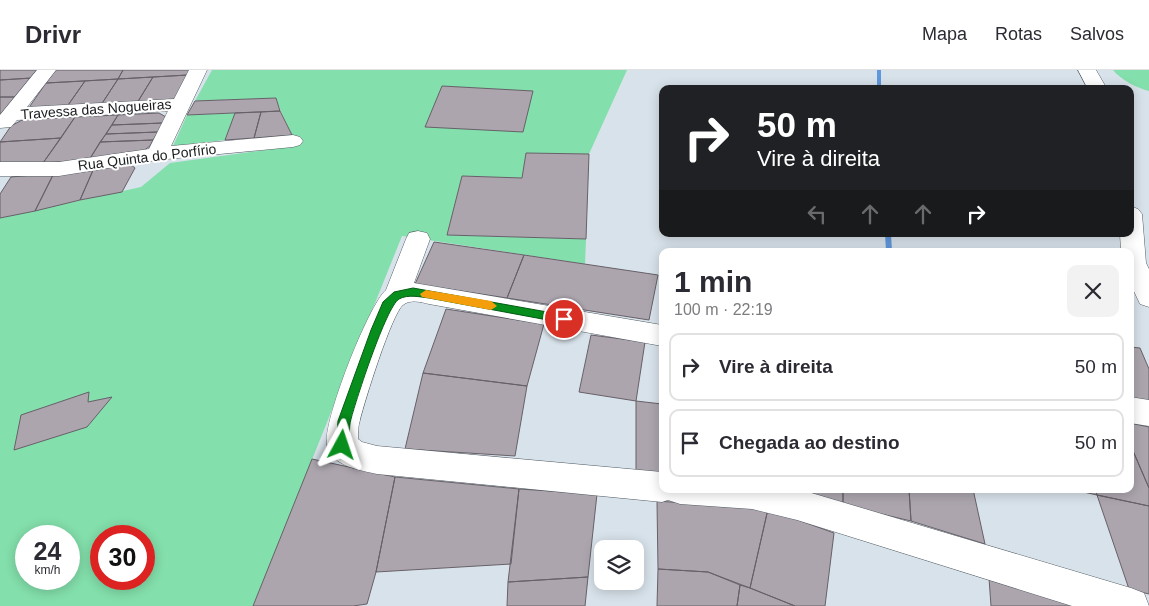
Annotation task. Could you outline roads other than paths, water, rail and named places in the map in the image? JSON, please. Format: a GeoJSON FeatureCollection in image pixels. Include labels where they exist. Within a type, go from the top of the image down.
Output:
{"type":"FeatureCollection","features":[{"type":"Feature","properties":{"kind":"street"},"geometry":{"type":"LineString","coordinates":[[6,121],[47,70]]}},
{"type":"Feature","properties":{"kind":"street"},"geometry":{"type":"LineString","coordinates":[[157,154],[198,70]]}},
{"type":"Feature","properties":{"kind":"street"},"geometry":{"type":"LineString","coordinates":[[1087,70],[1096,85]]}},
{"type":"Feature","properties":{"kind":"street","name":"Travessa das Nogueiras"},"geometry":{"type":"LineString","coordinates":[[6,121],[182,104]]}},
{"type":"Feature","properties":{"kind":"street","name":"Rua Quinta do Porfírio"},"geometry":{"type":"LineString","coordinates":[[0,169],[60,169],[157,154],[293,141]]}},
{"type":"Feature","properties":{"kind":"street"},"geometry":{"type":"LineString","coordinates":[[1134,210],[1149,212]]}},
{"type":"Feature","properties":{"kind":"street"},"geometry":{"type":"LineString","coordinates":[[418,239],[397,295],[389,302],[384,312],[344,421],[342,445],[353,454],[377,460],[659,487]]}},
{"type":"Feature","properties":{"kind":"street"},"geometry":{"type":"LineString","coordinates":[[1134,263],[1149,297]]}},
{"type":"Feature","properties":{"kind":"street"},"geometry":{"type":"LineString","coordinates":[[397,295],[413,292],[429,294],[659,335]]}},
{"type":"Feature","properties":{"kind":"street"},"geometry":{"type":"LineString","coordinates":[[1134,411],[1149,413]]}},
{"type":"Feature","properties":{"kind":"street"},"geometry":{"type":"LineString","coordinates":[[738,493],[752,494],[797,504],[1131,606]]}},
{"type":"Feature","properties":{"kind":"waterway"},"geometry":{"type":"LineString","coordinates":[[879,70],[879,85]]}},
{"type":"Feature","properties":{"kind":"waterway"},"geometry":{"type":"LineString","coordinates":[[888,237],[889,248]]}}]}
